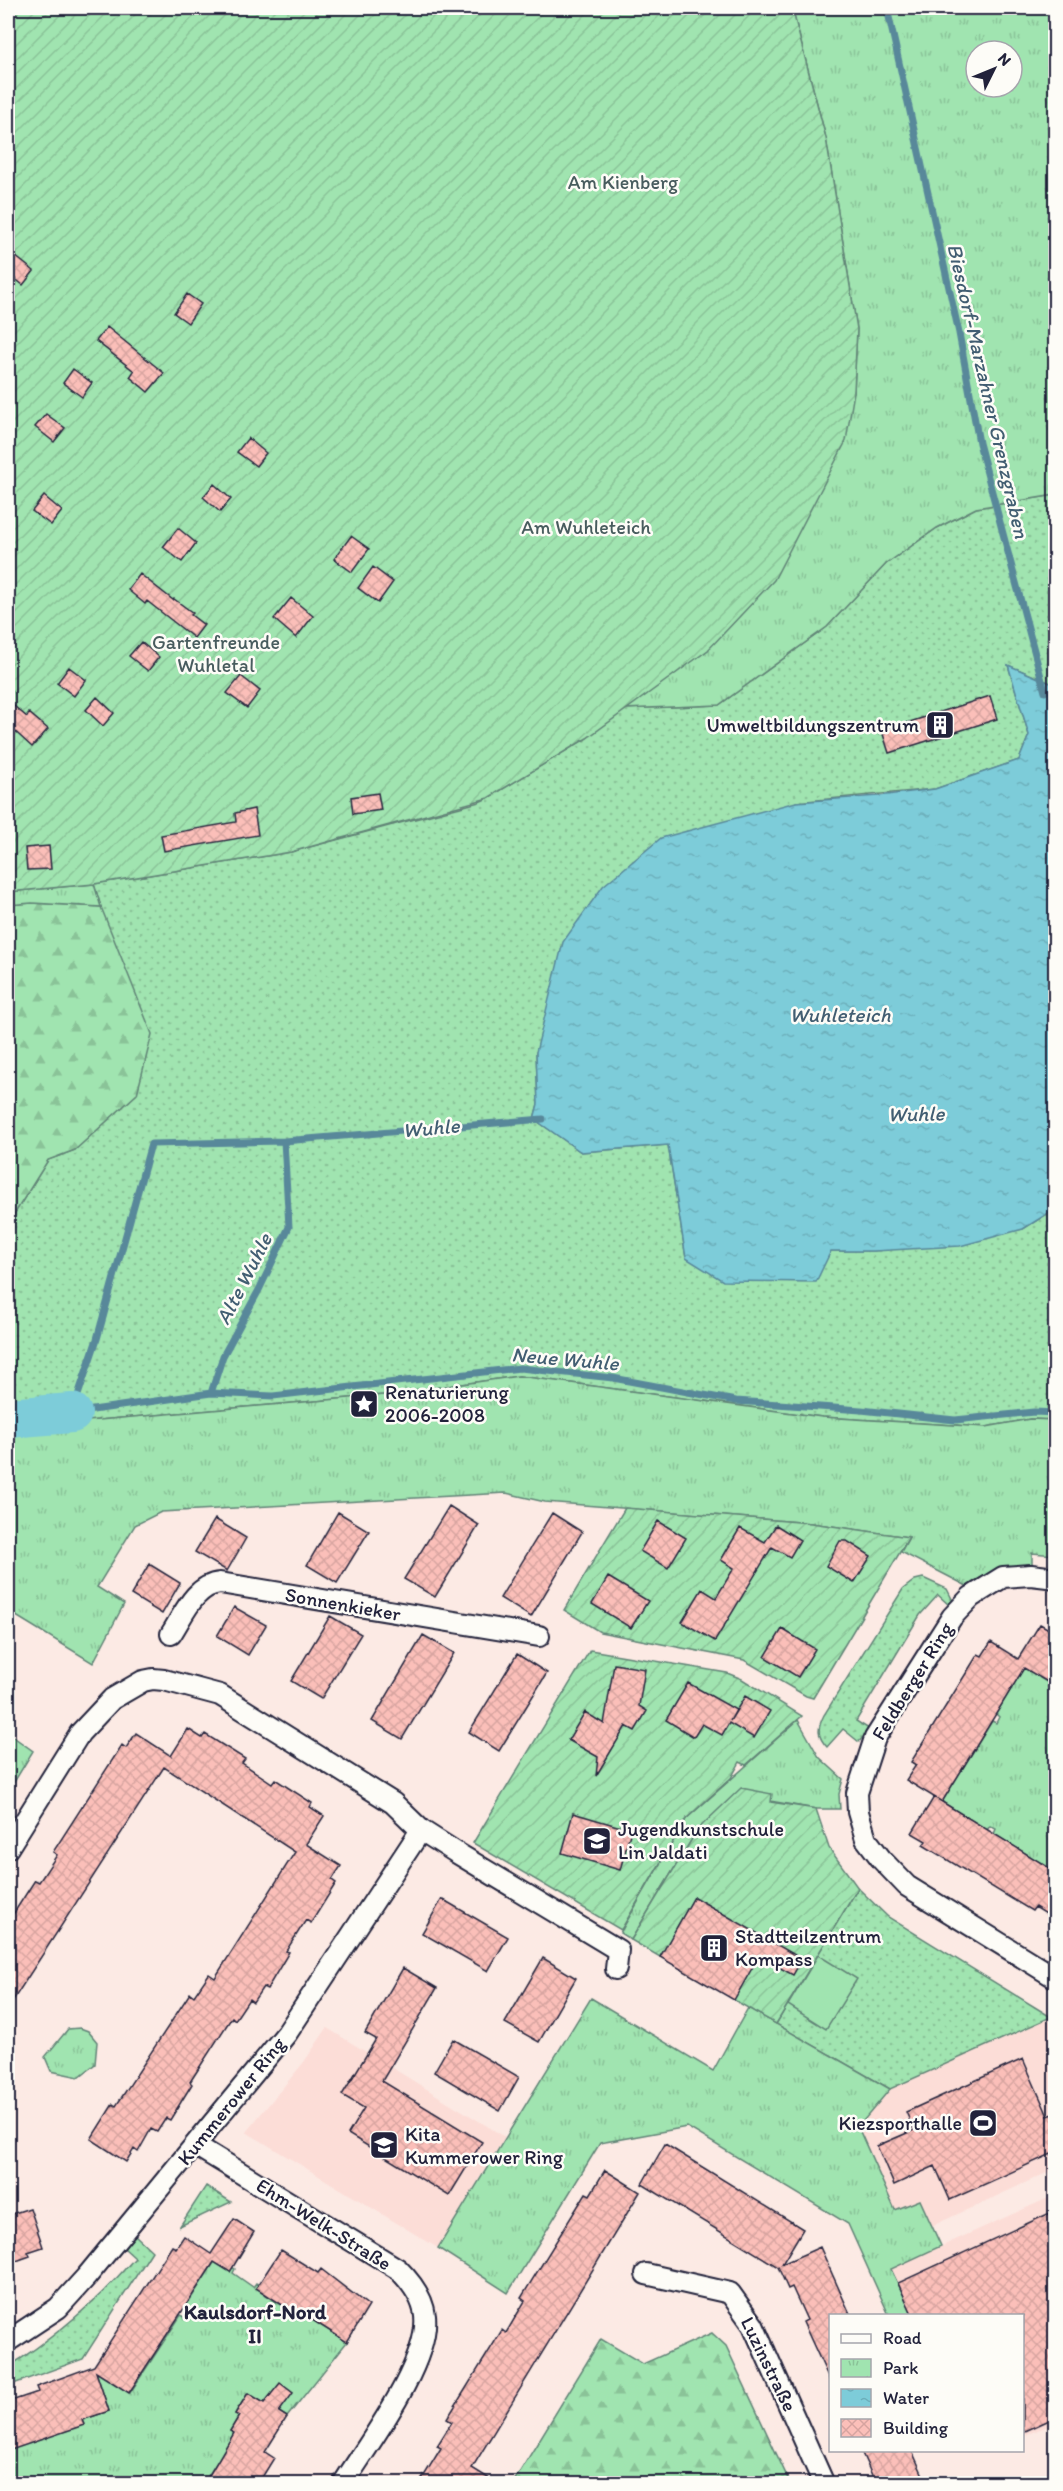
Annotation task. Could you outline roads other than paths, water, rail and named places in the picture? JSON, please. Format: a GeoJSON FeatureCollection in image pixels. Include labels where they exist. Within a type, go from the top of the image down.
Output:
{"type":"FeatureCollection","features":[{"type":"Feature","properties":{"kind":"street","name":"Feldberger Ring"},"geometry":{"type":"LineString","coordinates":[[1056,1578],[1031,1575],[1003,1577],[971,1598],[952,1617],[874,1738],[857,1793],[858,1812],[866,1839],[907,1886],[1056,1978]]}},
{"type":"Feature","properties":{"kind":"street","name":"Sonnenkieker"},"geometry":{"type":"LineString","coordinates":[[171,1634],[198,1592],[209,1584],[220,1583],[539,1636]]}},
{"type":"Feature","properties":{"kind":"street"},"geometry":{"type":"LineString","coordinates":[[8,1848],[80,1733],[112,1699],[142,1681],[153,1679],[181,1684],[220,1695],[393,1803],[421,1830],[618,1950],[616,1969]]}},
{"type":"Feature","properties":{"kind":"street","name":"Kummerower Ring"},"geometry":{"type":"LineString","coordinates":[[8,2341],[58,2308],[87,2276],[287,2033],[421,1830]]}},
{"type":"Feature","properties":{"kind":"street","name":"Ehm-Welk-Straße"},"geometry":{"type":"LineString","coordinates":[[195,2145],[398,2269],[417,2292],[425,2316],[422,2345],[409,2378],[344,2484]]}},
{"type":"Feature","properties":{"kind":"street","name":"Luzinstraße"},"geometry":{"type":"LineString","coordinates":[[646,2274],[730,2294],[753,2325],[824,2484]]}},
{"type":"Feature","properties":{"kind":"water","name":"Wuhleteich"},"geometry":{"type":"Polygon","coordinates":[[[1008,665],[1055,685],[1055,1209],[1023,1229],[960,1246],[831,1251],[816,1282],[723,1281],[686,1258],[668,1145],[581,1152],[534,1119],[538,1104],[536,1052],[563,942],[603,886],[661,838],[796,802],[935,789],[1019,760],[1029,735],[1008,665]]]}},
{"type":"Feature","properties":{"kind":"waterway","name":"Biesdorf-Marzahner Grenzgraben"},"geometry":{"type":"LineString","coordinates":[[887,8],[959,333],[979,443],[1045,692]]}},
{"type":"Feature","properties":{"kind":"waterway","name":"Neue Wuhle"},"geometry":{"type":"LineString","coordinates":[[543,1119],[284,1141],[151,1144],[97,1339],[72,1413],[211,1393],[273,1396],[520,1368],[613,1378],[736,1401],[861,1410],[955,1420],[1034,1412],[1056,1413]]}},
{"type":"Feature","properties":{"kind":"waterway","name":"Alte Wuhle"},"geometry":{"type":"LineString","coordinates":[[211,1393],[223,1356],[259,1290],[289,1227],[284,1141]]}},
{"type":"Feature","properties":{"kind":"waterway","name":"Wuhle"},"geometry":{"type":"LineString","coordinates":[[8,1418],[72,1413]]}},
{"type":"Feature","properties":{"kind":"place","name":"Umweltbildungszentrum"},"geometry":{"type":"Point","coordinates":[940,725]}},
{"type":"Feature","properties":{"kind":"place","name":"Renaturierung 2006-2008"},"geometry":{"type":"Point","coordinates":[364,1404]}},
{"type":"Feature","properties":{"kind":"place","name":"Jugendkunstschule Lin Jaldati"},"geometry":{"type":"Point","coordinates":[597,1841]}},
{"type":"Feature","properties":{"kind":"place","name":"Stadtteilzentrum Kompass"},"geometry":{"type":"Point","coordinates":[714,1948]}},
{"type":"Feature","properties":{"kind":"place","name":"Kiezsporthalle"},"geometry":{"type":"Point","coordinates":[983,2123]}},
{"type":"Feature","properties":{"kind":"place","name":"Kita Kummerower Ring"},"geometry":{"type":"Point","coordinates":[384,2145]}},
{"type":"Feature","properties":{"kind":"district","name":"Kaulsdorf-Nord II"},"geometry":{"type":"Point","coordinates":[255,2324]}},
{"type":"Feature","properties":{"kind":"park label","name":"Am Kienberg"},"geometry":{"type":"Point","coordinates":[623,182]}},
{"type":"Feature","properties":{"kind":"park label","name":"Am Wuhleteich"},"geometry":{"type":"Point","coordinates":[586,527]}},
{"type":"Feature","properties":{"kind":"park label","name":"Gartenfreunde Wuhletal"},"geometry":{"type":"Point","coordinates":[216,654]}}]}
